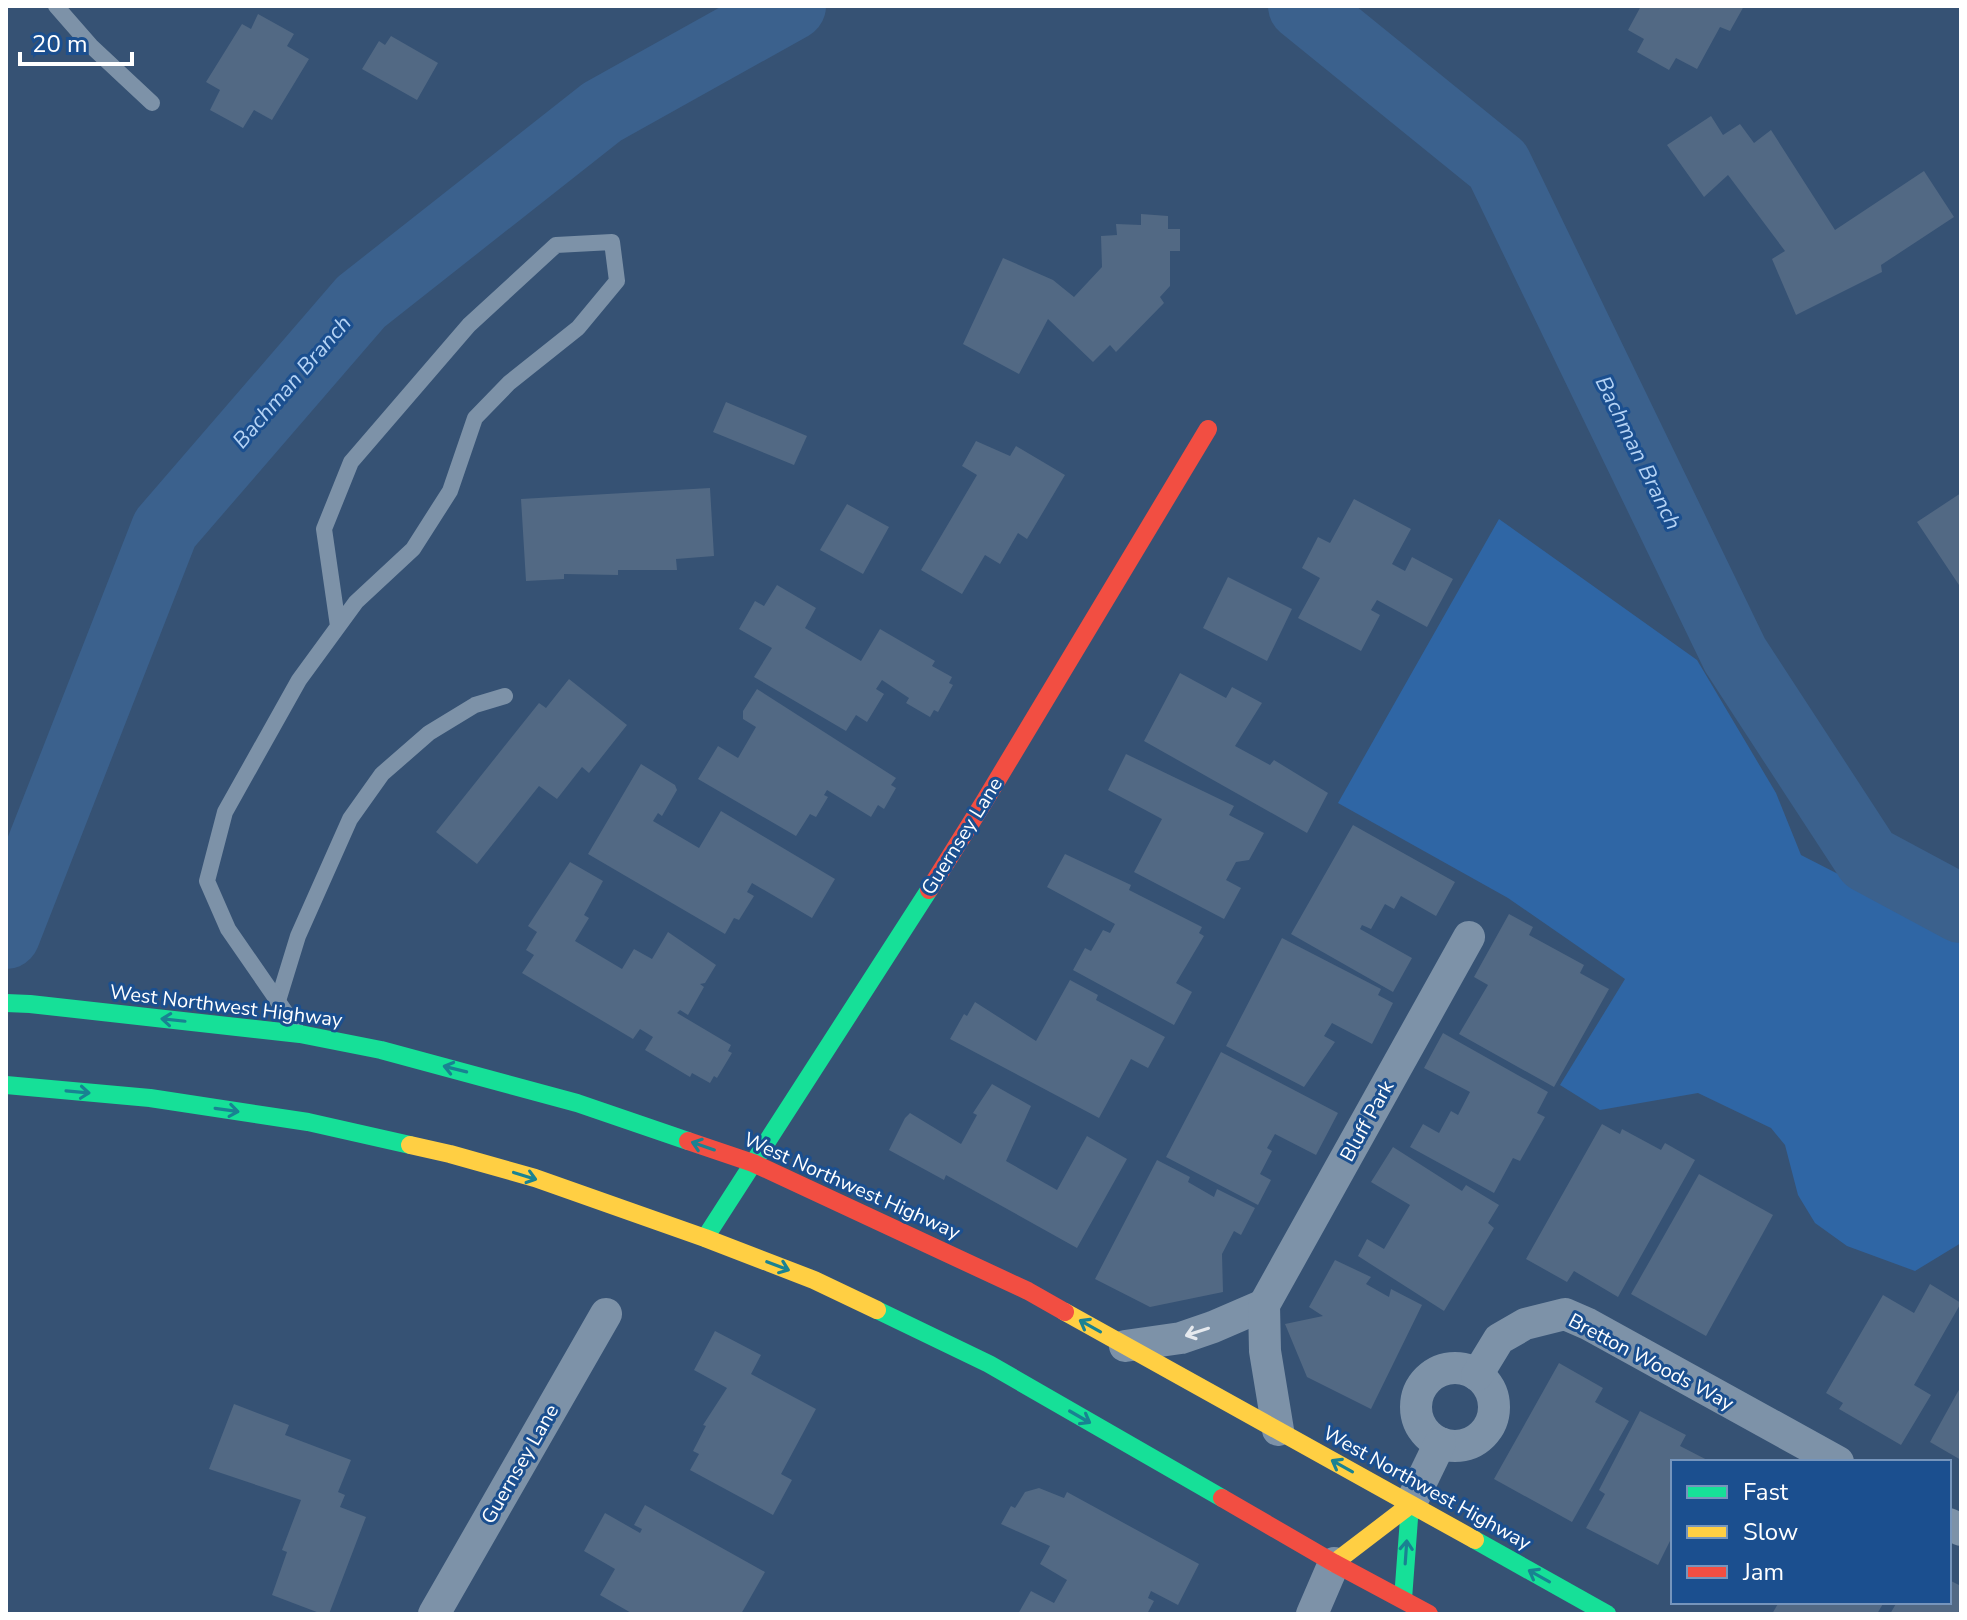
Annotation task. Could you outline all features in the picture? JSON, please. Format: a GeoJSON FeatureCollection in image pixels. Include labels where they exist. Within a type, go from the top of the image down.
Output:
{"type":"FeatureCollection","features":[{"type":"Feature","properties":{"kind":"main road","name":"Guernsey Lane"},"geometry":{"type":"LineString","coordinates":[[705,1238],[976,816],[1208,429]]}},
{"type":"Feature","properties":{"kind":"main road","name":"West Northwest Highway"},"geometry":{"type":"LineString","coordinates":[[6,1003],[300,1034],[381,1050],[577,1103],[753,1163],[1028,1291],[1607,1614]]}},
{"type":"Feature","properties":{"kind":"main road"},"geometry":{"type":"LineString","coordinates":[[6,1085],[150,1098],[308,1122],[450,1154],[535,1178],[705,1238],[814,1280],[989,1364],[1409,1609]]}},
{"type":"Feature","properties":{"kind":"main road"},"geometry":{"type":"LineString","coordinates":[[1334,1563],[1410,1505]]}},
{"type":"Feature","properties":{"kind":"main road"},"geometry":{"type":"LineString","coordinates":[[1409,1609],[1410,1505]]}},
{"type":"Feature","properties":{"kind":"street","name":"Bluff Park"},"geometry":{"type":"LineString","coordinates":[[1264,1305],[1469,937]]}},
{"type":"Feature","properties":{"kind":"street"},"geometry":{"type":"LineString","coordinates":[[1125,1346],[1181,1338],[1264,1305],[1265,1351],[1278,1430]]}},
{"type":"Feature","properties":{"kind":"street","name":"Guernsey Lane"},"geometry":{"type":"LineString","coordinates":[[434,1614],[606,1314]]}},
{"type":"Feature","properties":{"kind":"street","name":"Bretton Woods Way"},"geometry":{"type":"LineString","coordinates":[[1477,1375],[1499,1339],[1525,1324],[1565,1314],[1834,1460]]}},
{"type":"Feature","properties":{"kind":"street"},"geometry":{"type":"LineString","coordinates":[[1443,1370],[1467,1370],[1477,1375],[1492,1394],[1492,1420],[1477,1439],[1465,1444],[1440,1443],[1430,1437],[1418,1417],[1418,1393],[1433,1375],[1443,1370]]}},
{"type":"Feature","properties":{"kind":"street"},"geometry":{"type":"LineString","coordinates":[[1410,1505],[1440,1443]]}},
{"type":"Feature","properties":{"kind":"street"},"geometry":{"type":"LineString","coordinates":[[1312,1614],[1334,1563]]}},
{"type":"Feature","properties":{"kind":"lane"},"geometry":{"type":"LineString","coordinates":[[56,6],[91,46],[152,103]]}},
{"type":"Feature","properties":{"kind":"lane"},"geometry":{"type":"LineString","coordinates":[[300,1034],[228,929],[207,881],[225,812],[299,680],[356,602],[413,549],[450,491],[475,418],[509,383],[578,328],[617,281],[612,242],[556,245],[469,325],[351,462],[324,529],[338,626]]}},
{"type":"Feature","properties":{"kind":"lane"},"geometry":{"type":"LineString","coordinates":[[278,1001],[298,936],[350,819],[382,774],[429,733],[475,705],[505,696]]}},
{"type":"Feature","properties":{"kind":"shaded area"},"geometry":{"type":"Polygon","coordinates":[[[1499,519],[1697,660],[1776,793],[1801,855],[1961,937],[1961,1243],[1915,1271],[1847,1246],[1815,1223],[1798,1195],[1785,1145],[1771,1128],[1698,1093],[1600,1110],[1560,1085],[1625,979],[1508,898],[1338,803],[1499,519]]]}},
{"type":"Feature","properties":{"kind":"building"},"geometry":{"type":"Polygon","coordinates":[[[1641,6],[1744,6],[1730,31],[1720,27],[1697,69],[1676,58],[1669,70],[1637,52],[1644,39],[1628,30],[1641,6]]]}},
{"type":"Feature","properties":{"kind":"building"},"geometry":{"type":"Polygon","coordinates":[[[258,14],[294,34],[287,46],[309,59],[272,120],[254,110],[243,128],[210,110],[220,90],[206,82],[242,24],[251,29],[258,14]]]}},
{"type":"Feature","properties":{"kind":"building"},"geometry":{"type":"Polygon","coordinates":[[[391,36],[438,63],[417,100],[362,69],[379,41],[385,45],[391,36]]]}},
{"type":"Feature","properties":{"kind":"building"},"geometry":{"type":"Polygon","coordinates":[[[1711,116],[1723,135],[1740,124],[1754,143],[1771,130],[1835,230],[1924,171],[1954,217],[1881,265],[1882,272],[1796,315],[1772,259],[1785,251],[1728,175],[1704,197],[1667,145],[1711,116]]]}},
{"type":"Feature","properties":{"kind":"building"},"geometry":{"type":"Polygon","coordinates":[[[1141,214],[1168,216],[1168,229],[1180,229],[1180,251],[1170,251],[1170,286],[1160,297],[1164,303],[1116,352],[1110,345],[1093,362],[1048,319],[1019,374],[963,344],[1003,258],[1053,280],[1074,297],[1102,267],[1101,236],[1117,235],[1116,224],[1141,225],[1141,214]]]}},
{"type":"Feature","properties":{"kind":"building"},"geometry":{"type":"Polygon","coordinates":[[[726,402],[807,436],[794,465],[713,432],[726,402]]]}},
{"type":"Feature","properties":{"kind":"building"},"geometry":{"type":"Polygon","coordinates":[[[976,441],[1010,456],[1016,446],[1065,475],[1027,539],[1018,533],[1000,564],[985,555],[962,594],[921,570],[977,475],[962,466],[976,441]]]}},
{"type":"Feature","properties":{"kind":"building"},"geometry":{"type":"Polygon","coordinates":[[[710,488],[714,556],[676,559],[677,570],[618,570],[618,575],[564,574],[564,579],[526,581],[521,499],[710,488]]]}},
{"type":"Feature","properties":{"kind":"building"},"geometry":{"type":"Polygon","coordinates":[[[1961,493],[1961,588],[1917,522],[1961,493]]]}},
{"type":"Feature","properties":{"kind":"building"},"geometry":{"type":"Polygon","coordinates":[[[1354,499],[1411,529],[1392,564],[1405,571],[1412,557],[1453,579],[1427,627],[1377,600],[1371,610],[1380,615],[1361,651],[1298,618],[1320,578],[1302,568],[1318,537],[1330,543],[1354,499]]]}},
{"type":"Feature","properties":{"kind":"building"},"geometry":{"type":"Polygon","coordinates":[[[847,504],[889,527],[863,574],[820,550],[847,504]]]}},
{"type":"Feature","properties":{"kind":"building"},"geometry":{"type":"Polygon","coordinates":[[[1228,577],[1292,609],[1267,661],[1203,628],[1228,577]]]}},
{"type":"Feature","properties":{"kind":"building"},"geometry":{"type":"Polygon","coordinates":[[[777,585],[816,608],[805,628],[861,661],[880,629],[935,661],[932,666],[952,677],[949,683],[953,685],[938,712],[934,710],[930,717],[906,703],[909,698],[882,680],[876,689],[884,694],[867,722],[856,715],[846,731],[754,677],[772,648],[739,629],[755,601],[764,606],[777,585]]]}},
{"type":"Feature","properties":{"kind":"building"},"geometry":{"type":"Polygon","coordinates":[[[1180,673],[1226,698],[1232,687],[1262,703],[1235,746],[1270,765],[1274,760],[1328,793],[1307,833],[1144,741],[1180,673]]]}},
{"type":"Feature","properties":{"kind":"building"},"geometry":{"type":"Polygon","coordinates":[[[569,679],[627,725],[589,773],[582,767],[557,799],[539,786],[477,864],[436,832],[539,703],[546,708],[569,679]]]}},
{"type":"Feature","properties":{"kind":"building"},"geometry":{"type":"Polygon","coordinates":[[[757,689],[896,778],[891,785],[896,788],[884,809],[878,805],[871,817],[827,790],[824,795],[828,797],[816,817],[810,814],[796,836],[698,779],[718,746],[738,758],[756,727],[743,719],[743,711],[757,689]]]}},
{"type":"Feature","properties":{"kind":"building"},"geometry":{"type":"Polygon","coordinates":[[[1126,754],[1234,806],[1229,815],[1264,833],[1249,860],[1236,862],[1226,880],[1241,888],[1224,919],[1134,872],[1162,819],[1108,790],[1126,754]]]}},
{"type":"Feature","properties":{"kind":"building"},"geometry":{"type":"Polygon","coordinates":[[[641,764],[675,785],[677,790],[662,816],[658,813],[653,821],[699,848],[721,811],[835,879],[812,918],[752,883],[747,892],[754,896],[739,920],[734,918],[725,934],[588,854],[641,764]]]}},
{"type":"Feature","properties":{"kind":"building"},"geometry":{"type":"Polygon","coordinates":[[[1353,825],[1455,882],[1436,916],[1401,896],[1394,909],[1385,904],[1371,929],[1362,925],[1360,929],[1412,958],[1393,992],[1291,934],[1353,825]]]}},
{"type":"Feature","properties":{"kind":"building"},"geometry":{"type":"Polygon","coordinates":[[[1065,854],[1131,885],[1129,890],[1202,927],[1199,933],[1204,936],[1176,983],[1192,992],[1174,1025],[1073,970],[1085,948],[1091,951],[1103,930],[1110,933],[1115,924],[1047,887],[1065,854]]]}},
{"type":"Feature","properties":{"kind":"building"},"geometry":{"type":"Polygon","coordinates":[[[570,862],[603,881],[584,915],[589,918],[575,941],[622,969],[634,949],[652,959],[668,932],[716,965],[705,983],[700,984],[704,987],[688,1015],[680,1010],[677,1013],[731,1045],[728,1051],[732,1053],[717,1078],[714,1076],[710,1083],[692,1073],[690,1077],[645,1050],[653,1037],[640,1029],[633,1039],[522,973],[534,955],[526,950],[537,932],[528,926],[570,862]]]}},
{"type":"Feature","properties":{"kind":"building"},"geometry":{"type":"Polygon","coordinates":[[[1509,914],[1533,927],[1529,935],[1584,965],[1580,973],[1609,989],[1554,1087],[1459,1034],[1488,985],[1474,977],[1509,914]]]}},
{"type":"Feature","properties":{"kind":"building"},"geometry":{"type":"Polygon","coordinates":[[[1282,938],[1381,989],[1378,995],[1393,1003],[1372,1044],[1332,1023],[1324,1036],[1335,1042],[1304,1087],[1226,1046],[1282,938]]]}},
{"type":"Feature","properties":{"kind":"building"},"geometry":{"type":"Polygon","coordinates":[[[1070,980],[1098,995],[1096,1000],[1165,1037],[1148,1068],[1131,1059],[1099,1118],[950,1039],[975,1002],[1036,1041],[1070,980]]]}},
{"type":"Feature","properties":{"kind":"building"},"geometry":{"type":"Polygon","coordinates":[[[1443,1033],[1548,1092],[1537,1113],[1545,1117],[1520,1161],[1513,1158],[1494,1193],[1410,1147],[1423,1124],[1439,1133],[1451,1111],[1458,1115],[1470,1092],[1424,1068],[1443,1033]]]}},
{"type":"Feature","properties":{"kind":"building"},"geometry":{"type":"Polygon","coordinates":[[[1221,1052],[1338,1113],[1316,1155],[1275,1134],[1267,1148],[1272,1151],[1260,1174],[1271,1180],[1258,1205],[1166,1157],[1221,1052]]]}},
{"type":"Feature","properties":{"kind":"building"},"geometry":{"type":"Polygon","coordinates":[[[992,1084],[1031,1106],[1006,1161],[1057,1190],[1087,1136],[1127,1159],[1077,1248],[946,1175],[944,1180],[889,1150],[910,1113],[961,1144],[977,1115],[973,1113],[992,1084]]]}},
{"type":"Feature","properties":{"kind":"building"},"geometry":{"type":"Polygon","coordinates":[[[1602,1124],[1620,1134],[1622,1129],[1661,1150],[1665,1143],[1695,1160],[1618,1297],[1574,1271],[1567,1282],[1526,1259],[1602,1124]]]}},
{"type":"Feature","properties":{"kind":"building"},"geometry":{"type":"Polygon","coordinates":[[[1393,1147],[1462,1191],[1466,1185],[1499,1205],[1488,1223],[1494,1228],[1444,1311],[1358,1256],[1367,1239],[1384,1249],[1410,1205],[1371,1182],[1393,1147]]]}},
{"type":"Feature","properties":{"kind":"building"},"geometry":{"type":"Polygon","coordinates":[[[1157,1160],[1190,1177],[1188,1182],[1214,1197],[1217,1189],[1255,1208],[1241,1235],[1234,1231],[1222,1254],[1223,1292],[1150,1307],[1095,1279],[1157,1160]]]}},
{"type":"Feature","properties":{"kind":"building"},"geometry":{"type":"Polygon","coordinates":[[[1699,1174],[1773,1215],[1706,1336],[1631,1294],[1699,1174]]]}},
{"type":"Feature","properties":{"kind":"building"},"geometry":{"type":"Polygon","coordinates":[[[1335,1260],[1371,1277],[1366,1284],[1389,1297],[1391,1289],[1422,1305],[1371,1409],[1307,1377],[1285,1324],[1323,1316],[1309,1307],[1335,1260]]]}},
{"type":"Feature","properties":{"kind":"building"},"geometry":{"type":"Polygon","coordinates":[[[1930,1284],[1961,1303],[1914,1385],[1931,1395],[1901,1445],[1839,1409],[1843,1403],[1826,1393],[1883,1295],[1914,1313],[1930,1284]]]}},
{"type":"Feature","properties":{"kind":"building"},"geometry":{"type":"Polygon","coordinates":[[[715,1331],[761,1355],[751,1374],[816,1409],[781,1474],[792,1480],[773,1515],[690,1470],[699,1454],[693,1451],[706,1426],[703,1425],[727,1388],[694,1370],[715,1331]]]}},
{"type":"Feature","properties":{"kind":"building"},"geometry":{"type":"Polygon","coordinates":[[[1559,1363],[1603,1388],[1595,1402],[1629,1421],[1572,1522],[1494,1479],[1559,1363]]]}},
{"type":"Feature","properties":{"kind":"building"},"geometry":{"type":"Polygon","coordinates":[[[1961,1386],[1961,1460],[1930,1442],[1961,1386]]]}},
{"type":"Feature","properties":{"kind":"building"},"geometry":{"type":"Polygon","coordinates":[[[234,1404],[289,1425],[285,1435],[351,1460],[338,1492],[345,1495],[340,1507],[366,1517],[329,1614],[272,1595],[287,1552],[282,1550],[301,1500],[209,1469],[234,1404]]]}},
{"type":"Feature","properties":{"kind":"building"},"geometry":{"type":"Polygon","coordinates":[[[1640,1411],[1686,1435],[1680,1446],[1707,1460],[1671,1460],[1671,1539],[1658,1565],[1586,1528],[1605,1494],[1599,1490],[1640,1411]]]}},
{"type":"Feature","properties":{"kind":"building"},"geometry":{"type":"Polygon","coordinates":[[[1039,1488],[1064,1498],[1067,1492],[1199,1564],[1178,1605],[1151,1591],[1148,1598],[1154,1601],[1147,1614],[1018,1614],[1031,1591],[1054,1603],[1067,1580],[1040,1564],[1050,1546],[1001,1524],[1011,1506],[1015,1508],[1025,1492],[1039,1488]]]}},
{"type":"Feature","properties":{"kind":"building"},"geometry":{"type":"Polygon","coordinates":[[[645,1505],[765,1572],[741,1614],[633,1614],[600,1595],[615,1569],[584,1551],[605,1513],[640,1533],[642,1529],[634,1525],[645,1505]]]}},
{"type":"Feature","properties":{"kind":"building"},"geometry":{"type":"Polygon","coordinates":[[[1951,1581],[1961,1586],[1961,1614],[1890,1614],[1896,1604],[1951,1604],[1951,1581]]]}},
{"type":"Feature","properties":{"kind":"building"},"geometry":{"type":"Polygon","coordinates":[[[1778,1604],[1883,1604],[1877,1614],[1772,1614],[1778,1604]]]}},
{"type":"Feature","properties":{"kind":"waterway","name":"Bachman Branch"},"geometry":{"type":"LineString","coordinates":[[6,935],[165,529],[361,302],[602,112],[792,6]]}},
{"type":"Feature","properties":{"kind":"waterway","name":"Bachman Branch"},"geometry":{"type":"LineString","coordinates":[[1302,6],[1498,165],[1735,655],[1868,859],[1961,909]]}},
{"type":"Feature","properties":{"kind":"traffic: fast"},"geometry":{"type":"LineString","coordinates":[[705,1238],[929,890]]}},
{"type":"Feature","properties":{"kind":"traffic: fast"},"geometry":{"type":"LineString","coordinates":[[6,1003],[300,1034],[381,1050],[577,1103],[688,1141]]}},
{"type":"Feature","properties":{"kind":"traffic: fast"},"geometry":{"type":"LineString","coordinates":[[6,1085],[150,1098],[308,1122],[410,1145]]}},
{"type":"Feature","properties":{"kind":"traffic: fast"},"geometry":{"type":"LineString","coordinates":[[877,1310],[989,1364],[1222,1498]]}},
{"type":"Feature","properties":{"kind":"traffic: fast"},"geometry":{"type":"LineString","coordinates":[[1403,1599],[1410,1505]]}},
{"type":"Feature","properties":{"kind":"traffic: fast"},"geometry":{"type":"LineString","coordinates":[[1475,1540],[1607,1614]]}},
{"type":"Feature","properties":{"kind":"traffic: slow"},"geometry":{"type":"LineString","coordinates":[[410,1145],[535,1178],[705,1238],[814,1280],[877,1310]]}},
{"type":"Feature","properties":{"kind":"traffic: slow"},"geometry":{"type":"LineString","coordinates":[[1065,1312],[1475,1540]]}},
{"type":"Feature","properties":{"kind":"traffic: slow"},"geometry":{"type":"LineString","coordinates":[[1334,1563],[1410,1505]]}},
{"type":"Feature","properties":{"kind":"traffic: jam"},"geometry":{"type":"LineString","coordinates":[[929,890],[1208,429]]}},
{"type":"Feature","properties":{"kind":"traffic: jam"},"geometry":{"type":"LineString","coordinates":[[688,1141],[753,1163],[1028,1291],[1065,1312]]}},
{"type":"Feature","properties":{"kind":"traffic: jam"},"geometry":{"type":"LineString","coordinates":[[1222,1498],[1429,1614]]}}]}
